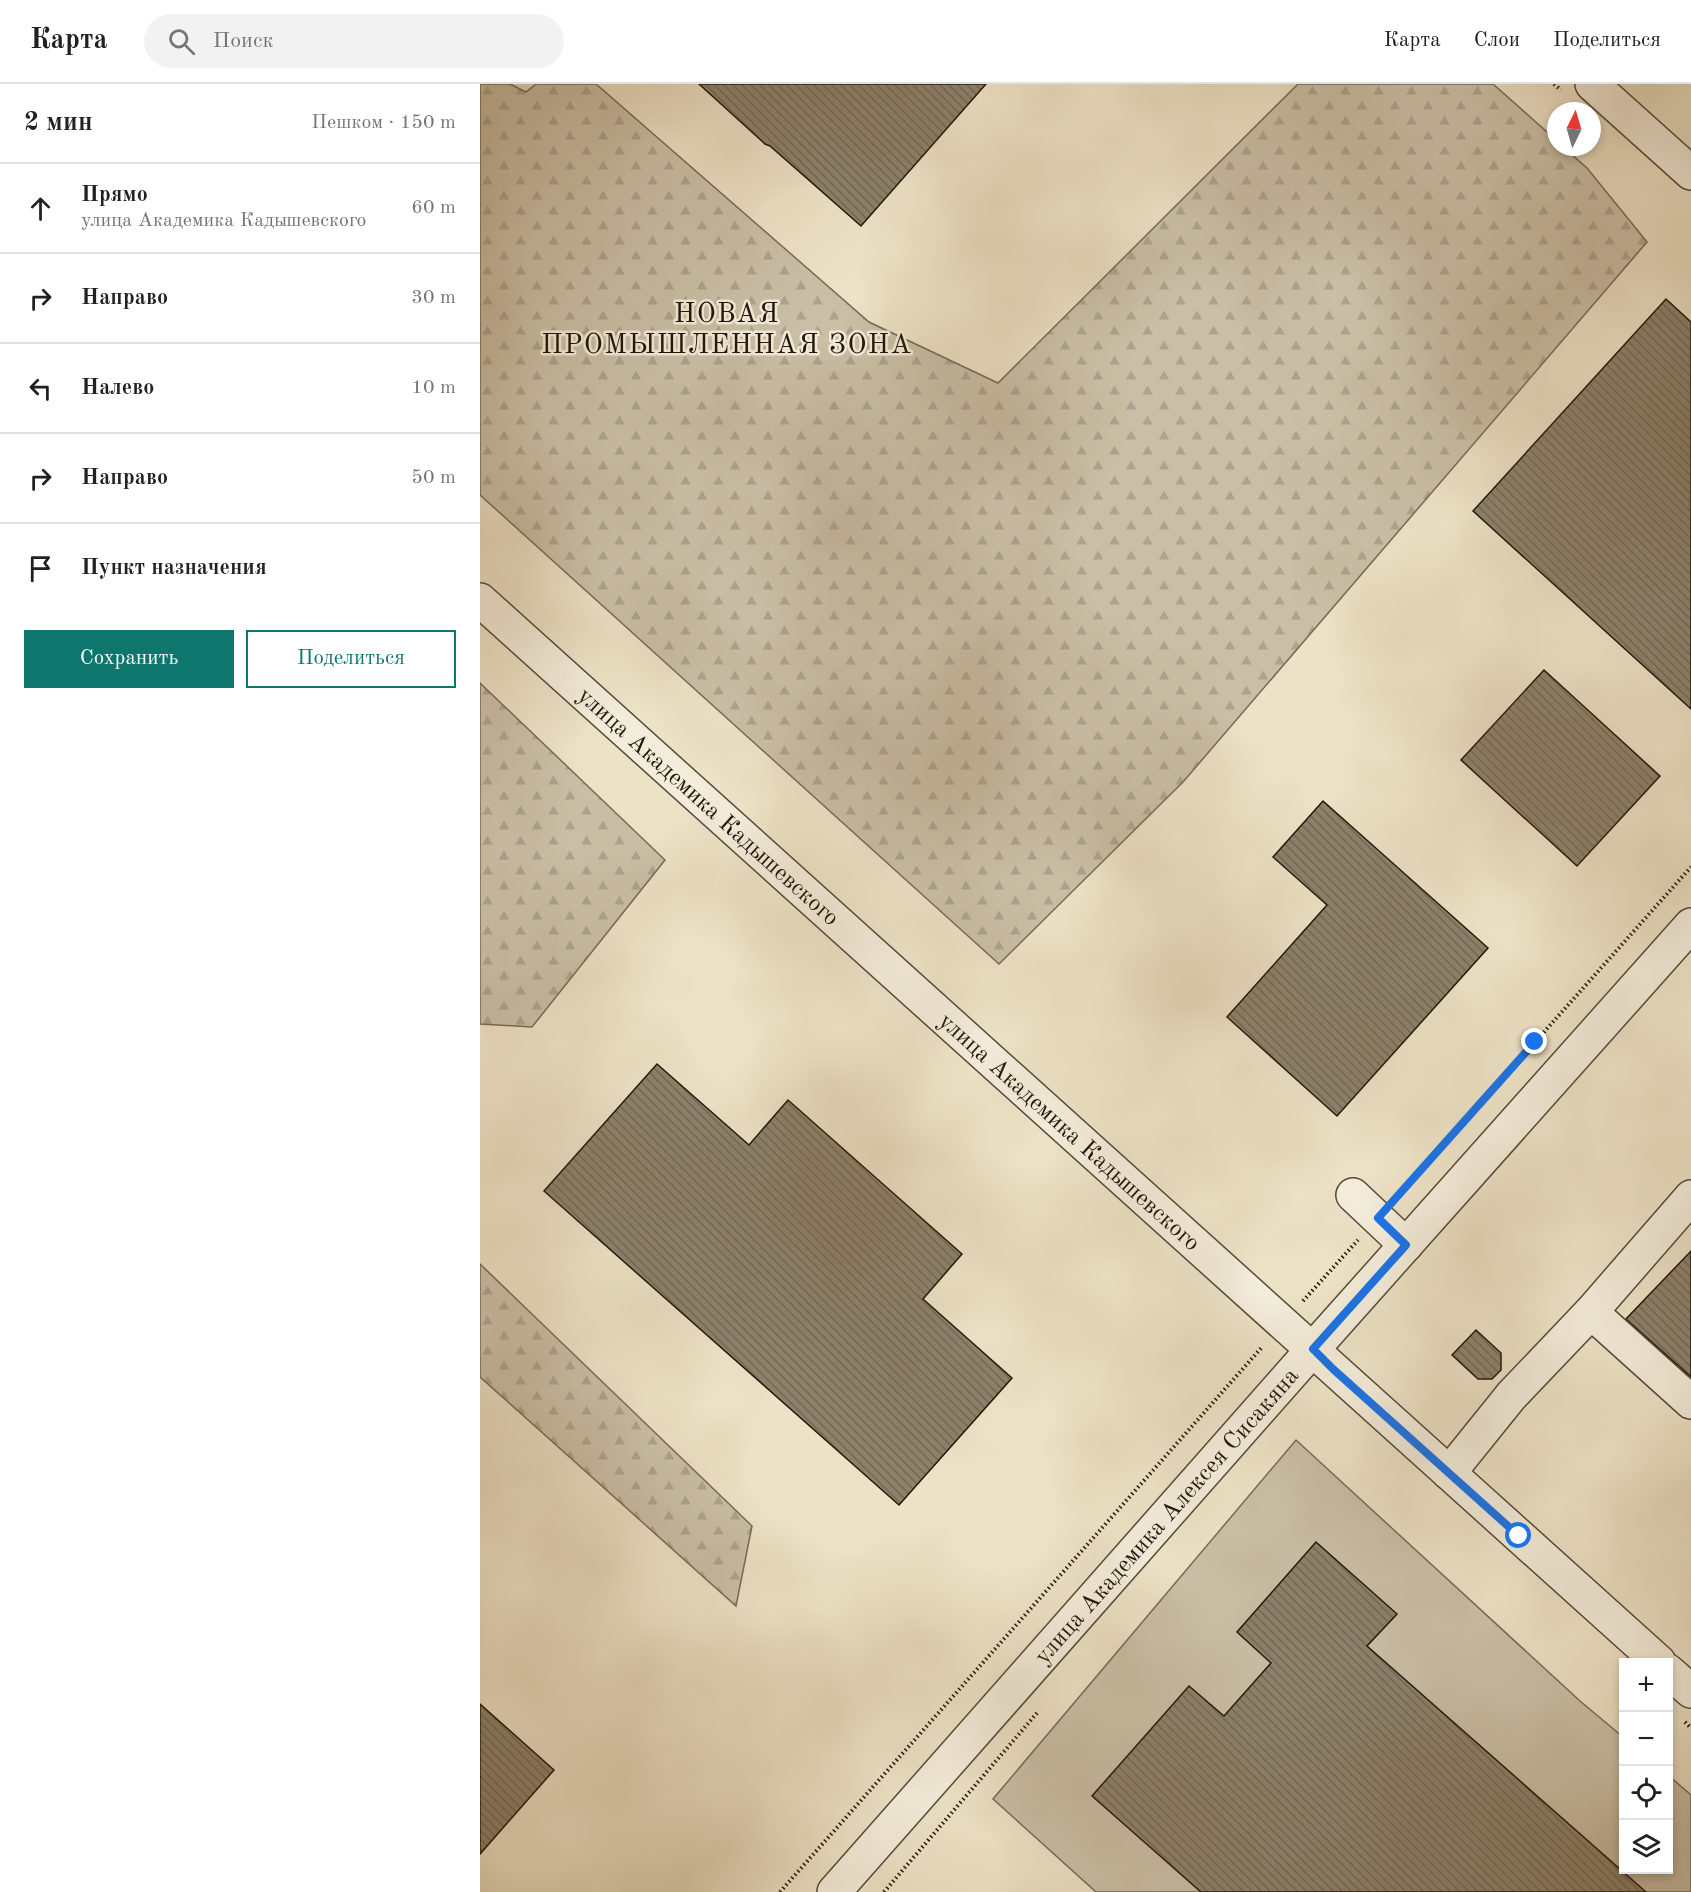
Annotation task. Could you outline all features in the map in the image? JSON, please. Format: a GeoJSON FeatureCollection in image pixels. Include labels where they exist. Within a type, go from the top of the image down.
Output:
{"type":"FeatureCollection","features":[{"type":"Feature","properties":{"kind":"street"},"geometry":{"type":"LineString","coordinates":[[1592,84],[1691,173]]}},
{"type":"Feature","properties":{"kind":"street","name":"улица Академика Кадышевского"},"geometry":{"type":"LineString","coordinates":[[480,600],[1655,1658]]}},
{"type":"Feature","properties":{"kind":"street","name":"улица Академика Алексея Сисакяна"},"geometry":{"type":"LineString","coordinates":[[834,1892],[1691,925]]}},
{"type":"Feature","properties":{"kind":"street"},"geometry":{"type":"LineString","coordinates":[[1353,1195],[1406,1245]]}},
{"type":"Feature","properties":{"kind":"street"},"geometry":{"type":"LineString","coordinates":[[1449,1473],[1511,1396],[1591,1312],[1691,1197]]}},
{"type":"Feature","properties":{"kind":"street"},"geometry":{"type":"LineString","coordinates":[[1591,1312],[1691,1402]]}},
{"type":"Feature","properties":{"kind":"street"},"geometry":{"type":"LineString","coordinates":[[1673,1675],[1691,1691]]}},
{"type":"Feature","properties":{"kind":"path"},"geometry":{"type":"LineString","coordinates":[[1304,1301],[1691,867]]}},
{"type":"Feature","properties":{"kind":"path"},"geometry":{"type":"LineString","coordinates":[[780,1892],[1265,1343]]}},
{"type":"Feature","properties":{"kind":"green space"},"geometry":{"type":"Polygon","coordinates":[[[480,84],[510,84],[526,92],[536,84],[596,84],[869,322],[998,383],[1298,84],[1493,84],[1547,132],[1547,156],[1573,156],[1587,168],[1647,242],[1183,782],[999,964],[480,495],[480,84]]]}},
{"type":"Feature","properties":{"kind":"green space"},"geometry":{"type":"Polygon","coordinates":[[[480,683],[665,860],[532,1027],[480,1024],[480,683]]]}},
{"type":"Feature","properties":{"kind":"green space"},"geometry":{"type":"Polygon","coordinates":[[[480,1264],[752,1526],[736,1606],[480,1377],[480,1264]]]}},
{"type":"Feature","properties":{"kind":"green space"},"geometry":{"type":"Polygon","coordinates":[[[1296,1440],[1580,1701],[1619,1734],[1619,1874],[1673,1874],[1673,1779],[1691,1795],[1691,1892],[1096,1892],[993,1799],[1296,1440]]]}},
{"type":"Feature","properties":{"kind":"building"},"geometry":{"type":"Polygon","coordinates":[[[699,84],[986,84],[861,226],[699,84]]]}},
{"type":"Feature","properties":{"kind":"building"},"geometry":{"type":"Polygon","coordinates":[[[1666,299],[1691,322],[1691,709],[1473,511],[1666,299]]]}},
{"type":"Feature","properties":{"kind":"building"},"geometry":{"type":"Polygon","coordinates":[[[1544,670],[1660,776],[1577,866],[1461,760],[1544,670]]]}},
{"type":"Feature","properties":{"kind":"building"},"geometry":{"type":"Polygon","coordinates":[[[1323,801],[1488,948],[1337,1116],[1227,1017],[1327,905],[1273,857],[1323,801]]]}},
{"type":"Feature","properties":{"kind":"building"},"geometry":{"type":"Polygon","coordinates":[[[657,1064],[749,1145],[788,1100],[962,1254],[923,1299],[1012,1378],[899,1505],[544,1191],[657,1064]]]}},
{"type":"Feature","properties":{"kind":"building"},"geometry":{"type":"Polygon","coordinates":[[[1691,1251],[1691,1377],[1626,1319],[1691,1251]]]}},
{"type":"Feature","properties":{"kind":"building"},"geometry":{"type":"Polygon","coordinates":[[[1476,1330],[1501,1353],[1501,1370],[1492,1379],[1478,1379],[1452,1355],[1476,1330]]]}},
{"type":"Feature","properties":{"kind":"building"},"geometry":{"type":"Polygon","coordinates":[[[1316,1542],[1397,1614],[1367,1646],[1619,1868],[1619,1874],[1626,1874],[1646,1892],[1201,1892],[1092,1796],[1189,1686],[1224,1716],[1271,1663],[1237,1632],[1316,1542]]]}},
{"type":"Feature","properties":{"kind":"building"},"geometry":{"type":"Polygon","coordinates":[[[480,1704],[554,1770],[480,1854],[480,1704]]]}},
{"type":"Feature","properties":{"kind":"district","name":"НОВАЯ ПРОМЫШЛЕННАЯ ЗОНА"},"geometry":{"type":"Point","coordinates":[727,328]}},
{"type":"Feature","properties":{"kind":"route"},"geometry":{"type":"LineString","coordinates":[[1519,1536],[1313,1349],[1406,1245],[1378,1218],[1535,1042]]}}]}
